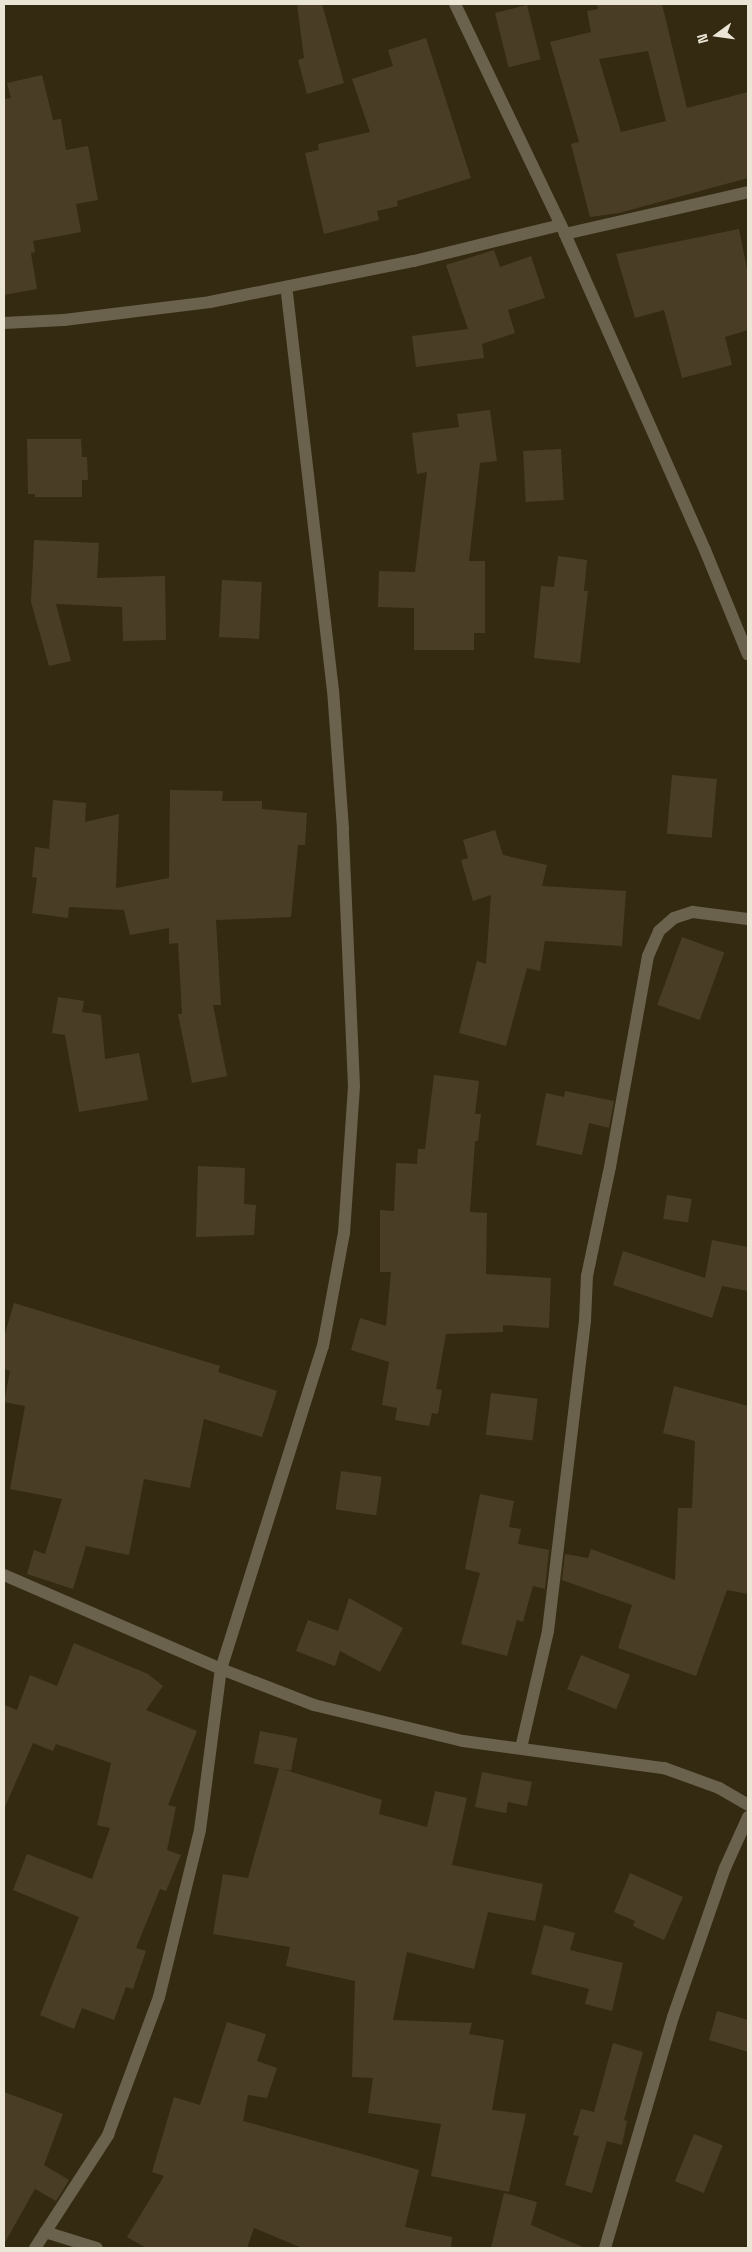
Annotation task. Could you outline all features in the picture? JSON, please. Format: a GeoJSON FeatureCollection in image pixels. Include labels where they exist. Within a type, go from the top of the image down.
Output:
{"type":"FeatureCollection","features":[{"type":"Feature","properties":{"kind":"street"},"geometry":{"type":"LineString","coordinates":[[455,4],[563,230],[705,550],[748,655]]}},
{"type":"Feature","properties":{"kind":"street"},"geometry":{"type":"LineString","coordinates":[[4,323],[64,320],[191,304],[286,288],[414,261],[520,232],[563,230],[748,192]]}},
{"type":"Feature","properties":{"kind":"street"},"geometry":{"type":"LineString","coordinates":[[35,2248],[108,2135],[159,1997],[200,1830],[221,1669],[323,1346],[344,1233],[354,1086],[344,829],[333,701],[286,288]]}},
{"type":"Feature","properties":{"kind":"street"},"geometry":{"type":"LineString","coordinates":[[521,1748],[548,1632],[584,1321],[587,1276],[610,1167],[648,956],[659,931],[674,918],[693,912],[748,919]]}},
{"type":"Feature","properties":{"kind":"street"},"geometry":{"type":"LineString","coordinates":[[4,1575],[221,1669],[314,1705],[463,1741],[664,1768],[719,1788],[748,1805]]}},
{"type":"Feature","properties":{"kind":"street"},"geometry":{"type":"LineString","coordinates":[[605,2248],[673,2017],[725,1868],[748,1817]]}},
{"type":"Feature","properties":{"kind":"street"},"geometry":{"type":"LineString","coordinates":[[45,2232],[97,2248]]}},
{"type":"Feature","properties":{"kind":"building"},"geometry":{"type":"Polygon","coordinates":[[[297,4],[322,4],[344,83],[307,94],[298,60],[304,58],[297,4]]]}},
{"type":"Feature","properties":{"kind":"building"},"geometry":{"type":"Polygon","coordinates":[[[597,4],[662,4],[687,108],[748,92],[748,178],[619,213],[590,217],[571,144],[579,142],[550,42],[591,32],[587,11],[598,9],[597,4]],[[648,51],[599,59],[621,132],[666,121],[648,51]]]}},
{"type":"Feature","properties":{"kind":"building"},"geometry":{"type":"Polygon","coordinates":[[[527,5],[541,59],[509,67],[495,13],[527,5]]]}},
{"type":"Feature","properties":{"kind":"building"},"geometry":{"type":"Polygon","coordinates":[[[426,38],[471,178],[397,201],[398,206],[377,211],[379,220],[324,234],[305,153],[319,150],[318,144],[370,132],[352,79],[393,66],[388,50],[426,38]]]}},
{"type":"Feature","properties":{"kind":"building"},"geometry":{"type":"Polygon","coordinates":[[[42,75],[53,120],[61,119],[66,150],[88,146],[98,200],[76,204],[81,232],[33,241],[35,252],[31,253],[37,289],[4,295],[4,99],[11,98],[7,83],[42,75]]]}},
{"type":"Feature","properties":{"kind":"building"},"geometry":{"type":"Polygon","coordinates":[[[739,229],[748,274],[748,330],[725,337],[732,365],[682,378],[664,310],[635,318],[616,254],[739,229]]]}},
{"type":"Feature","properties":{"kind":"building"},"geometry":{"type":"Polygon","coordinates":[[[494,250],[500,267],[531,256],[545,298],[508,310],[515,333],[482,344],[484,358],[416,367],[412,336],[468,329],[446,265],[494,250]]]}},
{"type":"Feature","properties":{"kind":"building"},"geometry":{"type":"Polygon","coordinates":[[[490,410],[497,461],[480,463],[469,561],[485,561],[485,633],[474,633],[474,650],[414,650],[414,608],[378,607],[379,571],[415,572],[427,472],[417,474],[412,433],[459,427],[457,414],[490,410]]]}},
{"type":"Feature","properties":{"kind":"building"},"geometry":{"type":"Polygon","coordinates":[[[27,439],[81,439],[82,457],[87,457],[88,480],[82,480],[82,497],[35,497],[35,494],[28,494],[27,439]]]}},
{"type":"Feature","properties":{"kind":"building"},"geometry":{"type":"Polygon","coordinates":[[[561,449],[564,500],[526,502],[523,451],[561,449]]]}},
{"type":"Feature","properties":{"kind":"building"},"geometry":{"type":"Polygon","coordinates":[[[34,540],[99,543],[97,578],[165,576],[166,640],[123,641],[122,607],[56,604],[71,661],[49,666],[31,602],[34,540]]]}},
{"type":"Feature","properties":{"kind":"building"},"geometry":{"type":"Polygon","coordinates":[[[558,556],[587,560],[584,591],[588,591],[580,663],[534,658],[541,586],[554,587],[558,556]]]}},
{"type":"Feature","properties":{"kind":"building"},"geometry":{"type":"Polygon","coordinates":[[[222,580],[262,582],[259,639],[219,637],[222,580]]]}},
{"type":"Feature","properties":{"kind":"building"},"geometry":{"type":"Polygon","coordinates":[[[672,775],[717,779],[712,838],[667,834],[672,775]]]}},
{"type":"Feature","properties":{"kind":"building"},"geometry":{"type":"Polygon","coordinates":[[[170,790],[223,791],[222,801],[262,801],[262,809],[307,813],[305,845],[298,845],[291,917],[216,920],[221,1005],[213,1005],[227,1076],[192,1083],[178,1014],[182,1014],[178,943],[169,944],[169,928],[130,935],[124,910],[69,907],[68,918],[32,913],[37,878],[32,877],[35,847],[49,849],[53,800],[86,803],[85,822],[119,814],[116,888],[169,878],[170,790]]]}},
{"type":"Feature","properties":{"kind":"building"},"geometry":{"type":"Polygon","coordinates":[[[495,830],[503,855],[547,865],[542,886],[626,891],[622,946],[545,941],[540,971],[527,968],[506,1046],[459,1033],[477,961],[486,964],[491,895],[473,901],[461,860],[468,858],[463,840],[495,830]]]}},
{"type":"Feature","properties":{"kind":"building"},"geometry":{"type":"Polygon","coordinates":[[[682,937],[724,952],[700,1020],[657,1005],[682,937]]]}},
{"type":"Feature","properties":{"kind":"building"},"geometry":{"type":"Polygon","coordinates":[[[58,997],[84,1001],[82,1012],[101,1015],[105,1059],[139,1053],[148,1100],[79,1112],[65,1035],[52,1033],[58,997]]]}},
{"type":"Feature","properties":{"kind":"building"},"geometry":{"type":"Polygon","coordinates":[[[434,1075],[479,1081],[475,1114],[481,1114],[478,1141],[475,1141],[470,1212],[487,1213],[486,1274],[551,1278],[549,1328],[503,1325],[503,1332],[446,1334],[436,1389],[442,1390],[438,1414],[432,1413],[429,1426],[395,1420],[397,1408],[382,1405],[389,1362],[351,1350],[360,1318],[386,1326],[391,1272],[380,1272],[380,1210],[394,1211],[396,1163],[417,1164],[418,1149],[425,1149],[434,1075]]]}},
{"type":"Feature","properties":{"kind":"building"},"geometry":{"type":"Polygon","coordinates":[[[565,1091],[614,1101],[609,1128],[589,1123],[582,1155],[536,1145],[546,1093],[564,1097],[565,1091]]]}},
{"type":"Feature","properties":{"kind":"building"},"geometry":{"type":"Polygon","coordinates":[[[198,1166],[245,1168],[244,1204],[256,1205],[254,1235],[196,1237],[198,1166]]]}},
{"type":"Feature","properties":{"kind":"building"},"geometry":{"type":"Polygon","coordinates":[[[667,1195],[692,1199],[688,1223],[663,1219],[667,1195]]]}},
{"type":"Feature","properties":{"kind":"building"},"geometry":{"type":"Polygon","coordinates":[[[712,1240],[748,1247],[748,1291],[722,1286],[712,1318],[613,1285],[623,1251],[705,1278],[712,1240]]]}},
{"type":"Feature","properties":{"kind":"building"},"geometry":{"type":"Polygon","coordinates":[[[14,1303],[220,1366],[218,1372],[277,1391],[262,1437],[204,1419],[190,1488],[144,1479],[129,1555],[86,1546],[73,1589],[27,1574],[34,1550],[45,1554],[62,1499],[10,1489],[25,1406],[4,1402],[10,1371],[4,1369],[4,1337],[14,1303]]]}},
{"type":"Feature","properties":{"kind":"building"},"geometry":{"type":"Polygon","coordinates":[[[674,1386],[748,1406],[748,1594],[727,1590],[696,1676],[618,1648],[632,1605],[562,1580],[565,1554],[588,1558],[591,1549],[675,1580],[678,1508],[692,1508],[695,1441],[663,1433],[674,1386]]]}},
{"type":"Feature","properties":{"kind":"building"},"geometry":{"type":"Polygon","coordinates":[[[491,1393],[538,1399],[533,1440],[486,1435],[491,1393]]]}},
{"type":"Feature","properties":{"kind":"building"},"geometry":{"type":"Polygon","coordinates":[[[341,1471],[382,1477],[376,1515],[336,1510],[341,1471]]]}},
{"type":"Feature","properties":{"kind":"building"},"geometry":{"type":"Polygon","coordinates":[[[480,1494],[514,1501],[509,1527],[521,1529],[518,1544],[549,1550],[545,1589],[533,1586],[523,1622],[517,1620],[507,1656],[461,1644],[480,1573],[465,1569],[480,1494]]]}},
{"type":"Feature","properties":{"kind":"building"},"geometry":{"type":"Polygon","coordinates":[[[349,1598],[403,1628],[380,1672],[340,1651],[335,1666],[296,1651],[308,1620],[338,1631],[349,1598]]]}},
{"type":"Feature","properties":{"kind":"building"},"geometry":{"type":"Polygon","coordinates":[[[74,1643],[148,1674],[163,1686],[146,1710],[197,1731],[168,1805],[176,1807],[167,1850],[181,1855],[166,1891],[160,1889],[136,1948],[146,1951],[133,1989],[126,1987],[114,2020],[82,2008],[74,2029],[40,2015],[79,1917],[13,1890],[27,1854],[92,1879],[110,1828],[97,1825],[111,1763],[56,1744],[53,1751],[33,1743],[4,1809],[4,1705],[17,1710],[30,1675],[57,1686],[74,1643]]]}},
{"type":"Feature","properties":{"kind":"building"},"geometry":{"type":"Polygon","coordinates":[[[581,1655],[630,1675],[616,1709],[567,1689],[581,1655]]]}},
{"type":"Feature","properties":{"kind":"building"},"geometry":{"type":"Polygon","coordinates":[[[260,1731],[297,1738],[291,1771],[254,1763],[260,1731]]]}},
{"type":"Feature","properties":{"kind":"building"},"geometry":{"type":"Polygon","coordinates":[[[279,1768],[382,1800],[379,1814],[427,1827],[435,1791],[467,1798],[452,1865],[543,1884],[535,1921],[488,1912],[474,1969],[407,1952],[393,2020],[472,2023],[469,2034],[504,2040],[492,2110],[526,2114],[509,2192],[431,2176],[441,2124],[368,2113],[373,2078],[352,2077],[355,1981],[286,1966],[290,1947],[213,1934],[223,1874],[248,1878],[279,1768]]]}},
{"type":"Feature","properties":{"kind":"building"},"geometry":{"type":"Polygon","coordinates":[[[482,1772],[532,1782],[527,1806],[508,1802],[506,1813],[475,1807],[482,1772]]]}},
{"type":"Feature","properties":{"kind":"building"},"geometry":{"type":"Polygon","coordinates":[[[630,1873],[683,1897],[664,1940],[633,1926],[635,1921],[614,1912],[630,1873]]]}},
{"type":"Feature","properties":{"kind":"building"},"geometry":{"type":"Polygon","coordinates":[[[544,1925],[575,1933],[570,1950],[623,1963],[612,2011],[585,2004],[589,1989],[531,1974],[544,1925]]]}},
{"type":"Feature","properties":{"kind":"building"},"geometry":{"type":"Polygon","coordinates":[[[717,2011],[748,2020],[748,2052],[709,2040],[717,2011]]]}},
{"type":"Feature","properties":{"kind":"building"},"geometry":{"type":"Polygon","coordinates":[[[227,2022],[266,2034],[257,2061],[277,2068],[267,2098],[248,2095],[243,2121],[419,2170],[405,2227],[452,2237],[451,2248],[302,2248],[254,2228],[247,2248],[146,2248],[127,2237],[164,2176],[152,2172],[174,2097],[200,2105],[227,2022]]]}},
{"type":"Feature","properties":{"kind":"building"},"geometry":{"type":"Polygon","coordinates":[[[613,2043],[643,2052],[624,2120],[627,2121],[622,2145],[607,2141],[592,2193],[565,2185],[579,2136],[573,2135],[581,2109],[594,2112],[613,2043]]]}},
{"type":"Feature","properties":{"kind":"building"},"geometry":{"type":"Polygon","coordinates":[[[4,2092],[63,2114],[44,2165],[69,2180],[56,2201],[35,2189],[4,2244],[4,2092]]]}},
{"type":"Feature","properties":{"kind":"building"},"geometry":{"type":"Polygon","coordinates":[[[694,2134],[723,2146],[704,2193],[675,2181],[694,2134]]]}},
{"type":"Feature","properties":{"kind":"building"},"geometry":{"type":"Polygon","coordinates":[[[504,2193],[537,2202],[531,2225],[585,2248],[491,2248],[504,2193]]]}}]}
